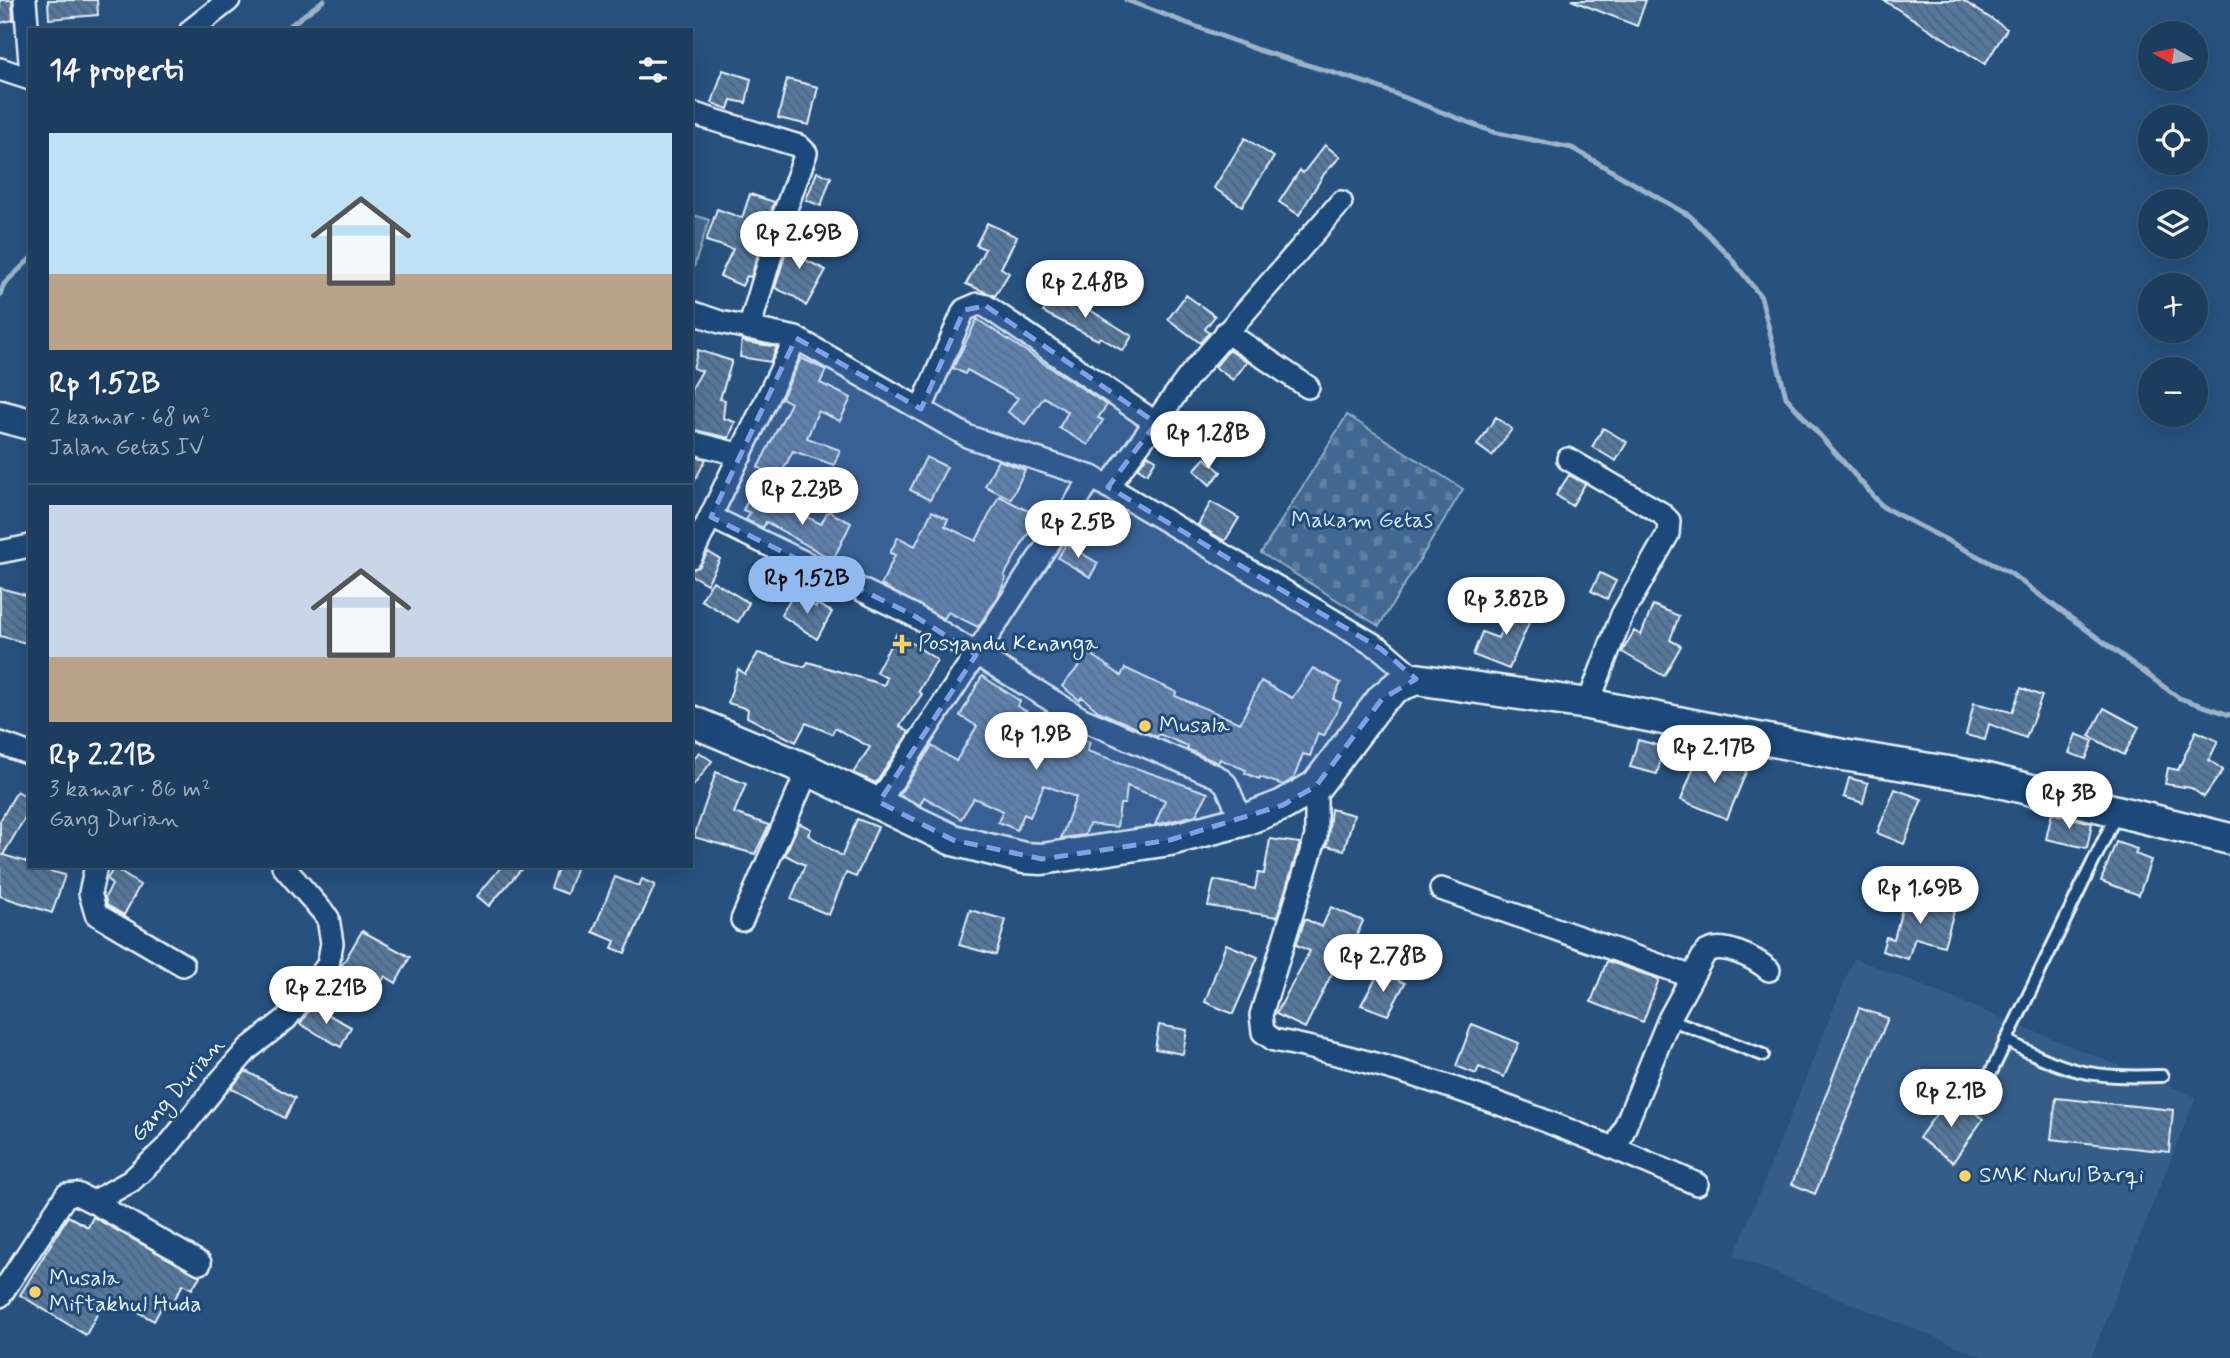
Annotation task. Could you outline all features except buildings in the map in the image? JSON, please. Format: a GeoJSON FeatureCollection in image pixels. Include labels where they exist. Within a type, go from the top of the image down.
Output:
{"type":"FeatureCollection","features":[{"type":"Feature","properties":{"kind":"main road"},"geometry":{"type":"LineString","coordinates":[[0,415],[28,423]]}},
{"type":"Feature","properties":{"kind":"main road"},"geometry":{"type":"LineString","coordinates":[[693,723],[808,769],[953,840],[1024,858],[1170,840],[1242,821],[1283,805],[1316,786],[1382,699],[1396,687],[1416,679],[1588,704],[1843,755],[1979,777],[2230,839]]}},
{"type":"Feature","properties":{"kind":"street"},"geometry":{"type":"LineString","coordinates":[[25,0],[28,37]]}},
{"type":"Feature","properties":{"kind":"street"},"geometry":{"type":"LineString","coordinates":[[194,28],[229,0]]}},
{"type":"Feature","properties":{"kind":"street"},"geometry":{"type":"LineString","coordinates":[[0,69],[28,78]]}},
{"type":"Feature","properties":{"kind":"street"},"geometry":{"type":"LineString","coordinates":[[693,114],[799,146],[806,153],[779,228],[749,329]]}},
{"type":"Feature","properties":{"kind":"street"},"geometry":{"type":"LineString","coordinates":[[879,802],[976,655],[1100,482],[1156,423],[1189,376],[1341,202]]}},
{"type":"Feature","properties":{"kind":"street"},"geometry":{"type":"LineString","coordinates":[[921,409],[964,310],[978,304],[986,306],[1156,423]]}},
{"type":"Feature","properties":{"kind":"street"},"geometry":{"type":"LineString","coordinates":[[693,313],[749,329],[796,338],[969,437],[1100,482],[1381,649],[1416,679]]}},
{"type":"Feature","properties":{"kind":"street"},"geometry":{"type":"LineString","coordinates":[[1226,332],[1308,387]]}},
{"type":"Feature","properties":{"kind":"street"},"geometry":{"type":"LineString","coordinates":[[693,551],[701,528],[741,455],[796,338]]}},
{"type":"Feature","properties":{"kind":"street"},"geometry":{"type":"LineString","coordinates":[[693,443],[741,455]]}},
{"type":"Feature","properties":{"kind":"street"},"geometry":{"type":"LineString","coordinates":[[1567,459],[1661,513],[1669,521],[1668,534],[1622,615],[1588,704]]}},
{"type":"Feature","properties":{"kind":"street"},"geometry":{"type":"LineString","coordinates":[[701,528],[913,615],[1082,719],[1218,777],[1226,784],[1242,821]]}},
{"type":"Feature","properties":{"kind":"street"},"geometry":{"type":"LineString","coordinates":[[0,552],[28,546]]}},
{"type":"Feature","properties":{"kind":"street"},"geometry":{"type":"LineString","coordinates":[[0,743],[28,753]]}},
{"type":"Feature","properties":{"kind":"street"},"geometry":{"type":"LineString","coordinates":[[742,920],[808,769]]}},
{"type":"Feature","properties":{"kind":"street"},"geometry":{"type":"LineString","coordinates":[[1316,786],[1316,836],[1261,1015],[1263,1032],[1274,1041],[1361,1061],[1520,1111],[1698,1184]]}},
{"type":"Feature","properties":{"kind":"street"},"geometry":{"type":"LineString","coordinates":[[96,868],[90,893],[96,914],[183,965]]}},
{"type":"Feature","properties":{"kind":"street","name":"Gang Durian"},"geometry":{"type":"LineString","coordinates":[[93,1202],[131,1181],[168,1146],[220,1080],[248,1049],[286,1019],[328,965],[332,943],[328,918],[285,868]]}},
{"type":"Feature","properties":{"kind":"street"},"geometry":{"type":"LineString","coordinates":[[1441,889],[1690,976]]}},
{"type":"Feature","properties":{"kind":"street"},"geometry":{"type":"LineString","coordinates":[[1616,1149],[1669,1020],[1690,976],[1705,953],[1716,948],[1754,959],[1769,970]]}},
{"type":"Feature","properties":{"kind":"street"},"geometry":{"type":"LineString","coordinates":[[0,1296],[66,1195],[77,1194],[93,1202],[200,1263]]}},
{"type":"Feature","properties":{"kind":"lane"},"geometry":{"type":"LineString","coordinates":[[1980,1095],[2118,813]]}},
{"type":"Feature","properties":{"kind":"lane"},"geometry":{"type":"LineString","coordinates":[[1669,1020],[1763,1055]]}},
{"type":"Feature","properties":{"kind":"lane"},"geometry":{"type":"LineString","coordinates":[[2007,1040],[2064,1070],[2126,1077],[2162,1076]]}},
{"type":"Feature","properties":{"kind":"highlighted area"},"geometry":{"type":"Polygon","coordinates":[[[986,306],[1156,423],[1108,487],[1381,649],[1416,679],[1382,699],[1316,786],[1283,805],[1170,840],[1042,859],[953,840],[879,802],[976,655],[913,615],[711,517],[796,338],[921,409],[964,310],[986,306]]]}},
{"type":"Feature","properties":{"kind":"shaded area","name":"SMK Nurul Barqi"},"geometry":{"type":"Polygon","coordinates":[[[1854,958],[2196,1097],[2091,1358],[1986,1358],[1734,1256],[1854,958]]]}},
{"type":"Feature","properties":{"kind":"green space"},"geometry":{"type":"Polygon","coordinates":[[[693,215],[709,220],[693,270],[693,215]]]}},
{"type":"Feature","properties":{"kind":"green space","name":"Makam Getas"},"geometry":{"type":"Polygon","coordinates":[[[1347,415],[1463,489],[1379,626],[1261,553],[1347,415]]]}},
{"type":"Feature","properties":{"kind":"waterway"},"geometry":{"type":"LineString","coordinates":[[287,28],[324,0]]}},
{"type":"Feature","properties":{"kind":"waterway"},"geometry":{"type":"LineString","coordinates":[[1126,0],[1258,50],[1370,84],[1493,132],[1572,148],[1690,216],[1730,257],[1761,297],[1786,397],[1883,507],[2010,573],[2179,698],[2230,715]]}},
{"type":"Feature","properties":{"kind":"waterway"},"geometry":{"type":"LineString","coordinates":[[0,295],[4,284],[28,261]]}},
{"type":"Feature","properties":{"kind":"place","name":"Posyandu Kenanga"},"geometry":{"type":"Point","coordinates":[902,644]}},
{"type":"Feature","properties":{"kind":"place","name":"Musala"},"geometry":{"type":"Point","coordinates":[1145,726]}},
{"type":"Feature","properties":{"kind":"place","name":"SMK Nurul Barqi"},"geometry":{"type":"Point","coordinates":[1965,1176]}},
{"type":"Feature","properties":{"kind":"place","name":"Musala Miftakhul Huda"},"geometry":{"type":"Point","coordinates":[35,1292]}}]}
